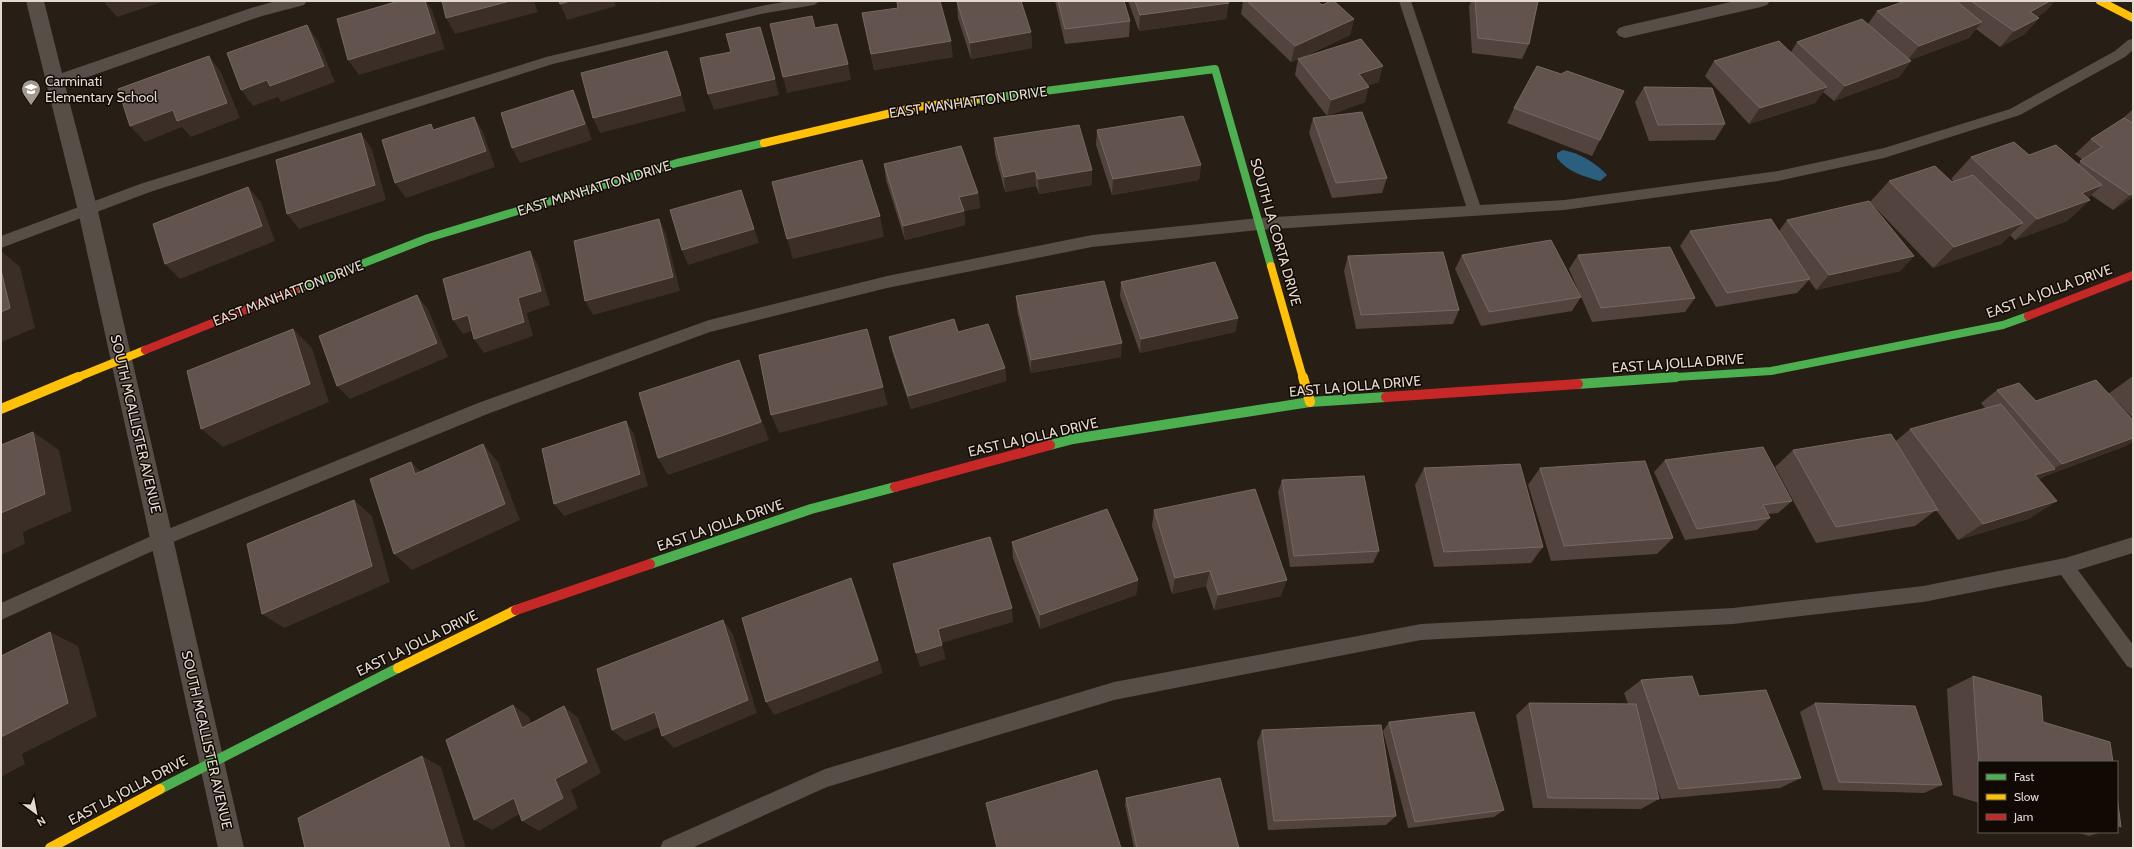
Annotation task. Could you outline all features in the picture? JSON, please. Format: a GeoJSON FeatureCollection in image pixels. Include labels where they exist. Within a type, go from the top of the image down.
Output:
{"type":"FeatureCollection","features":[{"type":"Feature","properties":{"kind":"street","name":"SOUTH MCALLISTER AVENUE"},"geometry":{"type":"LineString","coordinates":[[35,1],[88,211],[231,848]]}},
{"type":"Feature","properties":{"kind":"street"},"geometry":{"type":"LineString","coordinates":[[56,82],[257,12],[298,1]]}},
{"type":"Feature","properties":{"kind":"street"},"geometry":{"type":"LineString","coordinates":[[1625,32],[1761,1]]}},
{"type":"Feature","properties":{"kind":"street"},"geometry":{"type":"LineString","coordinates":[[2100,1],[2133,18]]}},
{"type":"Feature","properties":{"kind":"street"},"geometry":{"type":"LineString","coordinates":[[2123,1],[2133,11]]}},
{"type":"Feature","properties":{"kind":"street","name":"SOUTH LA CORTA DRIVE"},"geometry":{"type":"LineString","coordinates":[[1215,69],[1310,402]]}},
{"type":"Feature","properties":{"kind":"street","name":"EAST MANHATTON DRIVE"},"geometry":{"type":"LineString","coordinates":[[1,409],[121,359],[428,238],[677,163],[917,107],[1215,69]]}},
{"type":"Feature","properties":{"kind":"street","name":"EAST LA JOLLA DRIVE"},"geometry":{"type":"LineString","coordinates":[[50,848],[212,761],[512,611],[811,509],[1073,440],[1310,402],[1772,371],[2003,325],[2133,275]]}},
{"type":"Feature","properties":{"kind":"lane"},"geometry":{"type":"LineString","coordinates":[[1,242],[88,211],[144,188],[551,60],[761,10],[814,1]]}},
{"type":"Feature","properties":{"kind":"lane"},"geometry":{"type":"LineString","coordinates":[[1405,1],[1475,211]]}},
{"type":"Feature","properties":{"kind":"lane"},"geometry":{"type":"LineString","coordinates":[[1,612],[162,539],[484,408],[709,326],[887,282],[1092,241],[1259,224],[1564,205],[1778,176],[1884,153],[2015,112],[2120,54],[2133,43]]}},
{"type":"Feature","properties":{"kind":"lane"},"geometry":{"type":"LineString","coordinates":[[670,848],[825,778],[1114,691],[1421,632],[1733,616],[1923,594],[2065,566],[2133,545]]}},
{"type":"Feature","properties":{"kind":"lane"},"geometry":{"type":"LineString","coordinates":[[2065,566],[2133,660]]}},
{"type":"Feature","properties":{"kind":"water"},"geometry":{"type":"Polygon","coordinates":[[[1563,150],[1575,153],[1586,159],[1607,175],[1600,181],[1565,167],[1557,158],[1557,153],[1563,150]]]}},
{"type":"Feature","properties":{"kind":"building"},"geometry":{"type":"Polygon","coordinates":[[[399,1],[425,1],[435,33],[348,60],[337,19],[399,1]]]}},
{"type":"Feature","properties":{"kind":"building"},"geometry":{"type":"Polygon","coordinates":[[[442,1],[510,1],[446,18],[442,1]]]}},
{"type":"Feature","properties":{"kind":"building"},"geometry":{"type":"Polygon","coordinates":[[[559,1],[570,1],[560,4],[559,1]]]}},
{"type":"Feature","properties":{"kind":"building"},"geometry":{"type":"Polygon","coordinates":[[[940,1],[951,41],[871,54],[862,13],[898,8],[897,2],[940,1]]]}},
{"type":"Feature","properties":{"kind":"building"},"geometry":{"type":"Polygon","coordinates":[[[1021,1],[1031,32],[970,43],[957,2],[1021,1]]]}},
{"type":"Feature","properties":{"kind":"building"},"geometry":{"type":"Polygon","coordinates":[[[1058,1],[1124,1],[1130,21],[1065,29],[1058,1]]]}},
{"type":"Feature","properties":{"kind":"building"},"geometry":{"type":"Polygon","coordinates":[[[1135,1],[1228,1],[1229,3],[1140,15],[1135,1]]]}},
{"type":"Feature","properties":{"kind":"building"},"geometry":{"type":"Polygon","coordinates":[[[1247,1],[1317,1],[1322,5],[1334,1],[1354,19],[1295,46],[1247,1]]]}},
{"type":"Feature","properties":{"kind":"building"},"geometry":{"type":"Polygon","coordinates":[[[1475,1],[1538,1],[1529,44],[1478,38],[1475,1]]]}},
{"type":"Feature","properties":{"kind":"building"},"geometry":{"type":"Polygon","coordinates":[[[1905,1],[1956,1],[1982,22],[1919,46],[1877,11],[1905,1]]]}},
{"type":"Feature","properties":{"kind":"building"},"geometry":{"type":"Polygon","coordinates":[[[1971,1],[2050,1],[2030,12],[2039,18],[2014,31],[1971,1]]]}},
{"type":"Feature","properties":{"kind":"building"},"geometry":{"type":"Polygon","coordinates":[[[812,16],[815,28],[837,24],[848,64],[783,77],[770,24],[812,16]]]}},
{"type":"Feature","properties":{"kind":"building"},"geometry":{"type":"Polygon","coordinates":[[[1862,19],[1911,61],[1845,86],[1797,42],[1862,19]]]}},
{"type":"Feature","properties":{"kind":"building"},"geometry":{"type":"Polygon","coordinates":[[[307,25],[324,66],[270,86],[267,80],[241,90],[227,53],[307,25]]]}},
{"type":"Feature","properties":{"kind":"building"},"geometry":{"type":"Polygon","coordinates":[[[760,27],[775,79],[708,94],[700,58],[731,52],[726,34],[760,27]]]}},
{"type":"Feature","properties":{"kind":"building"},"geometry":{"type":"Polygon","coordinates":[[[1361,39],[1383,66],[1359,74],[1369,87],[1331,100],[1298,59],[1361,39]]]}},
{"type":"Feature","properties":{"kind":"building"},"geometry":{"type":"Polygon","coordinates":[[[1779,41],[1827,87],[1760,108],[1714,61],[1779,41]]]}},
{"type":"Feature","properties":{"kind":"building"},"geometry":{"type":"Polygon","coordinates":[[[667,51],[681,95],[593,118],[581,73],[667,51]]]}},
{"type":"Feature","properties":{"kind":"building"},"geometry":{"type":"Polygon","coordinates":[[[209,56],[227,103],[177,121],[173,110],[130,126],[118,89],[209,56]]]}},
{"type":"Feature","properties":{"kind":"building"},"geometry":{"type":"Polygon","coordinates":[[[1537,66],[1561,74],[1567,71],[1624,91],[1600,140],[1514,108],[1537,66]]]}},
{"type":"Feature","properties":{"kind":"building"},"geometry":{"type":"Polygon","coordinates":[[[1644,87],[1712,88],[1725,124],[1658,125],[1644,87]]]}},
{"type":"Feature","properties":{"kind":"building"},"geometry":{"type":"Polygon","coordinates":[[[573,90],[585,124],[512,148],[501,113],[573,90]]]}},
{"type":"Feature","properties":{"kind":"building"},"geometry":{"type":"Polygon","coordinates":[[[1362,112],[1387,178],[1336,183],[1313,118],[1362,112]]]}},
{"type":"Feature","properties":{"kind":"building"},"geometry":{"type":"Polygon","coordinates":[[[1183,116],[1201,165],[1113,179],[1097,130],[1183,116]]]}},
{"type":"Feature","properties":{"kind":"building"},"geometry":{"type":"Polygon","coordinates":[[[474,117],[486,151],[395,183],[382,140],[431,124],[433,130],[474,117]]]}},
{"type":"Feature","properties":{"kind":"building"},"geometry":{"type":"Polygon","coordinates":[[[2124,118],[2133,123],[2133,193],[2130,195],[2080,161],[2102,147],[2091,139],[2124,118]]]}},
{"type":"Feature","properties":{"kind":"building"},"geometry":{"type":"Polygon","coordinates":[[[1079,125],[1092,170],[1038,179],[1035,171],[1004,177],[994,138],[1079,125]]]}},
{"type":"Feature","properties":{"kind":"building"},"geometry":{"type":"Polygon","coordinates":[[[361,133],[375,185],[287,214],[276,160],[361,133]]]}},
{"type":"Feature","properties":{"kind":"building"},"geometry":{"type":"Polygon","coordinates":[[[2014,142],[2029,155],[2056,145],[2102,185],[2082,193],[2090,200],[2037,219],[1971,157],[2014,142]]]}},
{"type":"Feature","properties":{"kind":"building"},"geometry":{"type":"Polygon","coordinates":[[[961,146],[978,193],[959,197],[964,211],[903,226],[884,164],[961,146]]]}},
{"type":"Feature","properties":{"kind":"building"},"geometry":{"type":"Polygon","coordinates":[[[862,160],[880,216],[787,239],[772,182],[862,160]]]}},
{"type":"Feature","properties":{"kind":"building"},"geometry":{"type":"Polygon","coordinates":[[[1935,166],[1952,182],[1973,175],[2023,223],[1954,247],[1889,181],[1935,166]]]}},
{"type":"Feature","properties":{"kind":"building"},"geometry":{"type":"Polygon","coordinates":[[[248,187],[262,226],[165,264],[153,224],[248,187]]]}},
{"type":"Feature","properties":{"kind":"building"},"geometry":{"type":"Polygon","coordinates":[[[741,190],[754,229],[682,250],[670,210],[741,190]]]}},
{"type":"Feature","properties":{"kind":"building"},"geometry":{"type":"Polygon","coordinates":[[[1869,201],[1914,256],[1829,275],[1787,220],[1869,201]]]}},
{"type":"Feature","properties":{"kind":"building"},"geometry":{"type":"Polygon","coordinates":[[[659,219],[673,277],[585,301],[574,241],[659,219]]]}},
{"type":"Feature","properties":{"kind":"building"},"geometry":{"type":"Polygon","coordinates":[[[1771,219],[1810,279],[1727,293],[1690,231],[1771,219]]]}},
{"type":"Feature","properties":{"kind":"building"},"geometry":{"type":"Polygon","coordinates":[[[1551,240],[1581,297],[1489,312],[1462,255],[1551,240]]]}},
{"type":"Feature","properties":{"kind":"building"},"geometry":{"type":"Polygon","coordinates":[[[1670,247],[1695,298],[1601,308],[1578,255],[1670,247]]]}},
{"type":"Feature","properties":{"kind":"building"},"geometry":{"type":"Polygon","coordinates":[[[530,251],[541,291],[518,298],[524,322],[474,339],[468,315],[453,320],[443,279],[530,251]]]}},
{"type":"Feature","properties":{"kind":"building"},"geometry":{"type":"Polygon","coordinates":[[[1443,252],[1459,310],[1361,315],[1348,256],[1443,252]]]}},
{"type":"Feature","properties":{"kind":"building"},"geometry":{"type":"Polygon","coordinates":[[[1215,262],[1238,318],[1141,339],[1121,282],[1215,262]]]}},
{"type":"Feature","properties":{"kind":"building"},"geometry":{"type":"Polygon","coordinates":[[[1,270],[10,308],[1,312],[1,270]]]}},
{"type":"Feature","properties":{"kind":"building"},"geometry":{"type":"Polygon","coordinates":[[[1104,281],[1122,343],[1031,360],[1016,296],[1104,281]]]}},
{"type":"Feature","properties":{"kind":"building"},"geometry":{"type":"Polygon","coordinates":[[[417,295],[437,343],[337,386],[319,336],[417,295]]]}},
{"type":"Feature","properties":{"kind":"building"},"geometry":{"type":"Polygon","coordinates":[[[954,319],[958,332],[988,324],[1005,368],[908,396],[889,337],[954,319]]]}},
{"type":"Feature","properties":{"kind":"building"},"geometry":{"type":"Polygon","coordinates":[[[293,329],[310,384],[201,429],[187,371],[293,329]]]}},
{"type":"Feature","properties":{"kind":"building"},"geometry":{"type":"Polygon","coordinates":[[[867,329],[883,387],[771,415],[759,355],[867,329]]]}},
{"type":"Feature","properties":{"kind":"building"},"geometry":{"type":"Polygon","coordinates":[[[739,360],[761,422],[658,458],[639,393],[739,360]]]}},
{"type":"Feature","properties":{"kind":"building"},"geometry":{"type":"Polygon","coordinates":[[[2096,380],[2133,420],[2133,438],[2062,464],[1997,390],[2019,383],[2036,401],[2096,380]]]}},
{"type":"Feature","properties":{"kind":"building"},"geometry":{"type":"Polygon","coordinates":[[[2001,404],[2055,469],[2035,475],[2057,501],[1983,524],[1910,429],[2001,404]]]}},
{"type":"Feature","properties":{"kind":"building"},"geometry":{"type":"Polygon","coordinates":[[[626,421],[640,474],[554,504],[542,449],[626,421]]]}},
{"type":"Feature","properties":{"kind":"building"},"geometry":{"type":"Polygon","coordinates":[[[33,432],[45,494],[1,513],[1,445],[33,432]]]}},
{"type":"Feature","properties":{"kind":"building"},"geometry":{"type":"Polygon","coordinates":[[[1891,434],[1938,510],[1836,527],[1793,450],[1891,434]]]}},
{"type":"Feature","properties":{"kind":"building"},"geometry":{"type":"Polygon","coordinates":[[[483,444],[505,504],[394,554],[370,479],[411,462],[415,474],[483,444]]]}},
{"type":"Feature","properties":{"kind":"building"},"geometry":{"type":"Polygon","coordinates":[[[1763,447],[1792,501],[1763,505],[1770,518],[1697,529],[1665,460],[1763,447]]]}},
{"type":"Feature","properties":{"kind":"building"},"geometry":{"type":"Polygon","coordinates":[[[1645,461],[1673,538],[1564,546],[1540,468],[1645,461]]]}},
{"type":"Feature","properties":{"kind":"building"},"geometry":{"type":"Polygon","coordinates":[[[1520,464],[1543,547],[1444,552],[1424,468],[1520,464]]]}},
{"type":"Feature","properties":{"kind":"building"},"geometry":{"type":"Polygon","coordinates":[[[1364,476],[1379,551],[1294,556],[1282,480],[1364,476]]]}},
{"type":"Feature","properties":{"kind":"building"},"geometry":{"type":"Polygon","coordinates":[[[1255,489],[1287,580],[1218,595],[1210,571],[1175,578],[1154,510],[1255,489]]]}},
{"type":"Feature","properties":{"kind":"building"},"geometry":{"type":"Polygon","coordinates":[[[354,500],[372,566],[262,614],[247,544],[354,500]]]}},
{"type":"Feature","properties":{"kind":"building"},"geometry":{"type":"Polygon","coordinates":[[[1107,509],[1138,580],[1040,615],[1012,542],[1107,509]]]}},
{"type":"Feature","properties":{"kind":"building"},"geometry":{"type":"Polygon","coordinates":[[[990,537],[1012,608],[938,629],[942,645],[916,653],[893,564],[990,537]]]}},
{"type":"Feature","properties":{"kind":"building"},"geometry":{"type":"Polygon","coordinates":[[[851,578],[878,660],[766,702],[742,618],[851,578]]]}},
{"type":"Feature","properties":{"kind":"building"},"geometry":{"type":"Polygon","coordinates":[[[723,620],[748,700],[662,736],[655,712],[612,730],[597,669],[723,620]]]}},
{"type":"Feature","properties":{"kind":"building"},"geometry":{"type":"Polygon","coordinates":[[[50,632],[68,703],[1,737],[1,656],[50,632]]]}},
{"type":"Feature","properties":{"kind":"building"},"geometry":{"type":"Polygon","coordinates":[[[1692,676],[1699,696],[1766,690],[1801,778],[1679,789],[1641,680],[1692,676]]]}},
{"type":"Feature","properties":{"kind":"building"},"geometry":{"type":"Polygon","coordinates":[[[1973,676],[2041,696],[2043,722],[2110,742],[2113,761],[1979,761],[1973,676]]]}},
{"type":"Feature","properties":{"kind":"building"},"geometry":{"type":"Polygon","coordinates":[[[1529,703],[1636,704],[1659,799],[1548,798],[1529,703]]]}},
{"type":"Feature","properties":{"kind":"building"},"geometry":{"type":"Polygon","coordinates":[[[1815,703],[1915,706],[1942,785],[1839,782],[1815,703]]]}},
{"type":"Feature","properties":{"kind":"building"},"geometry":{"type":"Polygon","coordinates":[[[513,705],[522,728],[564,706],[587,762],[555,779],[563,798],[522,821],[514,798],[474,820],[446,740],[513,705]]]}},
{"type":"Feature","properties":{"kind":"building"},"geometry":{"type":"Polygon","coordinates":[[[1474,712],[1504,810],[1415,822],[1389,722],[1474,712]]]}},
{"type":"Feature","properties":{"kind":"building"},"geometry":{"type":"Polygon","coordinates":[[[1381,725],[1396,816],[1274,821],[1262,730],[1381,725]]]}},
{"type":"Feature","properties":{"kind":"building"},"geometry":{"type":"Polygon","coordinates":[[[422,756],[450,848],[305,848],[298,818],[422,756]]]}},
{"type":"Feature","properties":{"kind":"building"},"geometry":{"type":"Polygon","coordinates":[[[1097,770],[1121,848],[997,848],[986,803],[1097,770]]]}},
{"type":"Feature","properties":{"kind":"building"},"geometry":{"type":"Polygon","coordinates":[[[1220,778],[1239,848],[1137,848],[1126,798],[1220,778]]]}},
{"type":"Feature","properties":{"kind":"building"},"geometry":{"type":"Polygon","coordinates":[[[2118,804],[2121,827],[2118,826],[2118,804]]]}},
{"type":"Feature","properties":{"kind":"traffic: fast"},"geometry":{"type":"LineString","coordinates":[[975,100],[1215,69],[1271,266]]}},
{"type":"Feature","properties":{"kind":"traffic: fast"},"geometry":{"type":"LineString","coordinates":[[295,290],[428,238],[677,163],[764,143]]}},
{"type":"Feature","properties":{"kind":"traffic: fast"},"geometry":{"type":"LineString","coordinates":[[1578,384],[1771,371],[2003,325],[2028,316]]}},
{"type":"Feature","properties":{"kind":"traffic: fast"},"geometry":{"type":"LineString","coordinates":[[1050,445],[1073,439],[1310,402],[1386,397]]}},
{"type":"Feature","properties":{"kind":"traffic: fast"},"geometry":{"type":"LineString","coordinates":[[650,564],[811,509],[895,487]]}},
{"type":"Feature","properties":{"kind":"traffic: fast"},"geometry":{"type":"LineString","coordinates":[[160,789],[398,668]]}},
{"type":"Feature","properties":{"kind":"traffic: slow"},"geometry":{"type":"LineString","coordinates":[[2100,1],[2133,18]]}},
{"type":"Feature","properties":{"kind":"traffic: slow"},"geometry":{"type":"LineString","coordinates":[[764,143],[917,107],[975,100]]}},
{"type":"Feature","properties":{"kind":"traffic: slow"},"geometry":{"type":"LineString","coordinates":[[1271,266],[1310,402]]}},
{"type":"Feature","properties":{"kind":"traffic: slow"},"geometry":{"type":"LineString","coordinates":[[1,409],[145,350]]}},
{"type":"Feature","properties":{"kind":"traffic: slow"},"geometry":{"type":"LineString","coordinates":[[398,668],[516,610]]}},
{"type":"Feature","properties":{"kind":"traffic: slow"},"geometry":{"type":"LineString","coordinates":[[50,848],[160,789]]}},
{"type":"Feature","properties":{"kind":"traffic: jam"},"geometry":{"type":"LineString","coordinates":[[2028,316],[2133,275]]}},
{"type":"Feature","properties":{"kind":"traffic: jam"},"geometry":{"type":"LineString","coordinates":[[145,350],[295,290]]}},
{"type":"Feature","properties":{"kind":"traffic: jam"},"geometry":{"type":"LineString","coordinates":[[1386,397],[1578,384]]}},
{"type":"Feature","properties":{"kind":"traffic: jam"},"geometry":{"type":"LineString","coordinates":[[895,487],[1050,445]]}},
{"type":"Feature","properties":{"kind":"traffic: jam"},"geometry":{"type":"LineString","coordinates":[[516,610],[650,564]]}},
{"type":"Feature","properties":{"kind":"place","name":"Carminati Elementary School"},"geometry":{"type":"Point","coordinates":[31,106]}}]}
